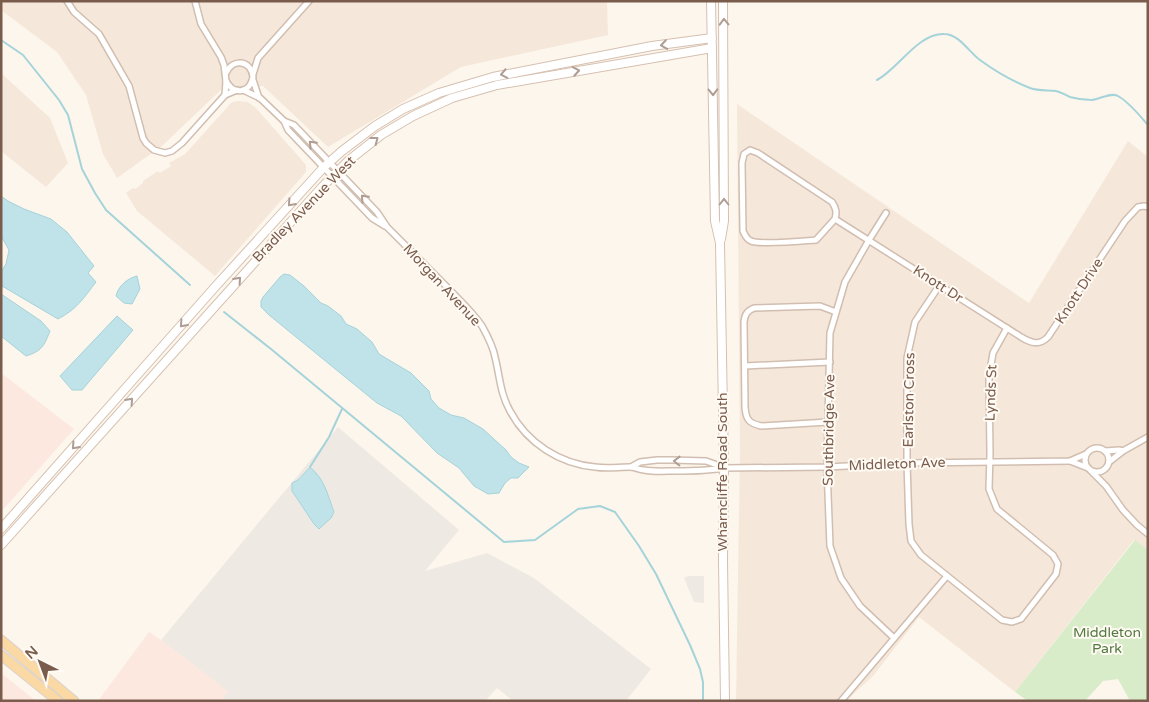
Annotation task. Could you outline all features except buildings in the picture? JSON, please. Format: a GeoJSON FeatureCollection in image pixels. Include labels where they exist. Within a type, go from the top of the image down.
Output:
{"type":"FeatureCollection","features":[{"type":"Feature","properties":{"kind":"main road","name":"Wharncliffe Road South"},"geometry":{"type":"LineString","coordinates":[[712,1],[715,222],[720,244]]}},
{"type":"Feature","properties":{"kind":"main road","name":"Wharncliffe Road South"},"geometry":{"type":"LineString","coordinates":[[724,1],[724,221],[720,244],[724,468],[724,701]]}},
{"type":"Feature","properties":{"kind":"main road","name":"Bradley Avenue West"},"geometry":{"type":"LineString","coordinates":[[1,529],[327,164],[376,126],[403,109],[439,92],[493,77],[652,46],[712,38]]}},
{"type":"Feature","properties":{"kind":"main road","name":"Bradley Avenue West"},"geometry":{"type":"LineString","coordinates":[[1,545],[335,173],[381,135],[413,116],[452,98],[497,85],[712,48]]}},
{"type":"Feature","properties":{"kind":"main road"},"geometry":{"type":"LineString","coordinates":[[1,640],[74,701]]}},
{"type":"Feature","properties":{"kind":"main road"},"geometry":{"type":"LineString","coordinates":[[1,655],[58,701]]}},
{"type":"Feature","properties":{"kind":"street"},"geometry":{"type":"LineString","coordinates":[[66,1],[74,12],[99,34],[129,86],[143,138],[154,150],[165,153],[177,148],[225,95],[250,86],[258,58]]}},
{"type":"Feature","properties":{"kind":"street"},"geometry":{"type":"LineString","coordinates":[[195,1],[201,24],[221,57],[226,74],[225,95]]}},
{"type":"Feature","properties":{"kind":"street"},"geometry":{"type":"LineString","coordinates":[[226,74],[230,67],[258,58],[309,1]]}},
{"type":"Feature","properties":{"kind":"street"},"geometry":{"type":"LineString","coordinates":[[221,57],[244,64],[250,68],[253,77]]}},
{"type":"Feature","properties":{"kind":"street","name":"Morgan Avenue"},"geometry":{"type":"LineString","coordinates":[[253,77],[260,98]]}},
{"type":"Feature","properties":{"kind":"street"},"geometry":{"type":"LineString","coordinates":[[226,82],[230,87],[240,90]]}},
{"type":"Feature","properties":{"kind":"street","name":"Morgan Avenue"},"geometry":{"type":"LineString","coordinates":[[240,90],[260,98],[284,120],[294,125],[372,218],[388,227],[469,309],[491,343],[506,404],[514,418],[530,438],[550,453],[573,463],[597,468],[631,467],[659,471],[707,471],[724,468]]}},
{"type":"Feature","properties":{"kind":"street"},"geometry":{"type":"LineString","coordinates":[[750,150],[758,154],[832,202],[836,207],[835,219],[816,240],[752,242],[743,232],[742,163],[744,154],[750,150]]}},
{"type":"Feature","properties":{"kind":"street","name":"Knott Drive"},"geometry":{"type":"LineString","coordinates":[[1007,328],[1032,343],[1044,342],[1133,211],[1138,207],[1148,207]]}},
{"type":"Feature","properties":{"kind":"street","name":"Southbridge Ave"},"geometry":{"type":"LineString","coordinates":[[886,212],[846,282],[830,333],[827,467],[830,546],[841,578],[860,606],[894,638]]}},
{"type":"Feature","properties":{"kind":"street","name":"Knott Dr"},"geometry":{"type":"LineString","coordinates":[[835,219],[1007,328]]}},
{"type":"Feature","properties":{"kind":"street","name":"Earlston Cross"},"geometry":{"type":"LineString","coordinates":[[939,286],[915,322],[907,358],[907,463],[911,541],[921,555],[947,576]]}},
{"type":"Feature","properties":{"kind":"street"},"geometry":{"type":"LineString","coordinates":[[828,422],[762,426],[749,421],[746,415],[744,322],[745,315],[754,308],[820,306],[836,312]]}},
{"type":"Feature","properties":{"kind":"street","name":"Lynds St"},"geometry":{"type":"LineString","coordinates":[[947,576],[1002,620],[1012,622],[1021,619],[1056,574],[1058,564],[1053,555],[997,509],[989,489],[989,377],[993,353],[1007,328]]}},
{"type":"Feature","properties":{"kind":"street"},"geometry":{"type":"LineString","coordinates":[[745,366],[830,362]]}},
{"type":"Feature","properties":{"kind":"street"},"geometry":{"type":"LineString","coordinates":[[1108,462],[1148,437]]}},
{"type":"Feature","properties":{"kind":"street"},"geometry":{"type":"LineString","coordinates":[[1070,461],[1086,454],[1089,450],[1097,448],[1104,451],[1123,451]]}},
{"type":"Feature","properties":{"kind":"street"},"geometry":{"type":"LineString","coordinates":[[1102,483],[1108,462],[1108,456],[1104,451]]}},
{"type":"Feature","properties":{"kind":"street"},"geometry":{"type":"LineString","coordinates":[[1086,454],[1084,458],[1085,464],[1089,470],[1106,486],[1123,510],[1148,534]]}},
{"type":"Feature","properties":{"kind":"street","name":"Morgan Avenue"},"geometry":{"type":"LineString","coordinates":[[631,467],[640,462],[672,460],[706,462],[724,468]]}},
{"type":"Feature","properties":{"kind":"street"},"geometry":{"type":"LineString","coordinates":[[1070,461],[1089,470],[1098,472],[1105,469]]}},
{"type":"Feature","properties":{"kind":"street","name":"Middleton Ave"},"geometry":{"type":"LineString","coordinates":[[724,468],[1070,461]]}},
{"type":"Feature","properties":{"kind":"street"},"geometry":{"type":"LineString","coordinates":[[841,701],[947,576]]}},
{"type":"Feature","properties":{"kind":"shaded area"},"geometry":{"type":"Polygon","coordinates":[[[1,1],[607,1],[608,35],[461,67],[328,147],[263,86],[223,88],[162,146],[117,178],[103,154],[86,95],[57,52],[1,10],[1,1]]]}},
{"type":"Feature","properties":{"kind":"shaded area"},"geometry":{"type":"Polygon","coordinates":[[[1,73],[50,118],[68,163],[46,187],[1,151],[1,73]]]}},
{"type":"Feature","properties":{"kind":"shaded area"},"geometry":{"type":"Polygon","coordinates":[[[232,102],[248,102],[256,108],[306,165],[306,172],[215,276],[137,211],[126,193],[133,188],[135,189],[158,171],[160,173],[171,166],[169,163],[185,154],[232,102]]]}},
{"type":"Feature","properties":{"kind":"shaded area"},"geometry":{"type":"Polygon","coordinates":[[[737,104],[1029,303],[1128,141],[1148,157],[1148,550],[1134,540],[1015,692],[919,617],[873,676],[846,701],[736,701],[740,453],[737,104]]]}},
{"type":"Feature","properties":{"kind":"shaded area"},"geometry":{"type":"Polygon","coordinates":[[[1,373],[74,429],[1,512],[1,373]]]}},
{"type":"Feature","properties":{"kind":"shaded area"},"geometry":{"type":"Polygon","coordinates":[[[338,427],[459,530],[425,571],[487,553],[534,578],[651,669],[626,701],[513,701],[497,688],[485,701],[221,701],[228,691],[161,640],[338,427]]]}},
{"type":"Feature","properties":{"kind":"shaded area"},"geometry":{"type":"Polygon","coordinates":[[[688,576],[704,576],[704,603],[694,602],[684,578],[688,576]]]}},
{"type":"Feature","properties":{"kind":"shaded area"},"geometry":{"type":"Polygon","coordinates":[[[149,632],[229,691],[221,701],[98,701],[149,632]]]}},
{"type":"Feature","properties":{"kind":"shaded area"},"geometry":{"type":"Polygon","coordinates":[[[1,673],[36,701],[1,701],[1,673]]]}},
{"type":"Feature","properties":{"kind":"green space","name":"Middleton Park"},"geometry":{"type":"Polygon","coordinates":[[[1135,540],[1148,550],[1148,701],[1130,701],[1118,679],[1103,681],[1085,701],[1028,701],[1015,692],[1135,540]]]}},
{"type":"Feature","properties":{"kind":"water"},"geometry":{"type":"Polygon","coordinates":[[[1,196],[24,209],[51,219],[67,232],[94,266],[88,273],[96,282],[75,307],[58,319],[2,286],[1,272],[6,264],[9,250],[1,236],[1,196]]]}},
{"type":"Feature","properties":{"kind":"water"},"geometry":{"type":"Polygon","coordinates":[[[284,274],[290,275],[321,303],[341,316],[346,324],[357,329],[372,342],[379,354],[411,373],[429,391],[431,399],[439,408],[451,415],[464,418],[483,429],[511,457],[529,467],[518,478],[511,478],[505,483],[499,493],[488,494],[474,486],[459,468],[437,453],[401,416],[377,403],[261,307],[263,297],[284,274]]]}},
{"type":"Feature","properties":{"kind":"water"},"geometry":{"type":"Polygon","coordinates":[[[137,276],[140,289],[132,304],[124,303],[116,296],[117,292],[124,283],[137,276]]]}},
{"type":"Feature","properties":{"kind":"water"},"geometry":{"type":"Polygon","coordinates":[[[1,294],[41,321],[50,331],[44,344],[36,352],[26,356],[1,336],[1,294]]]}},
{"type":"Feature","properties":{"kind":"water"},"geometry":{"type":"Polygon","coordinates":[[[117,316],[133,330],[82,390],[72,390],[60,376],[117,316]]]}},
{"type":"Feature","properties":{"kind":"water"},"geometry":{"type":"Polygon","coordinates":[[[310,467],[322,482],[334,512],[331,518],[319,529],[292,491],[292,483],[298,480],[310,467]]]}},
{"type":"Feature","properties":{"kind":"waterway"},"geometry":{"type":"LineString","coordinates":[[877,80],[885,75],[917,45],[935,35],[944,34],[959,40],[976,57],[1023,85],[1036,90],[1056,91],[1084,100],[1115,95],[1130,105],[1148,125]]}},
{"type":"Feature","properties":{"kind":"waterway"},"geometry":{"type":"LineString","coordinates":[[1,40],[23,55],[59,100],[68,115],[82,169],[106,210],[190,285]]}},
{"type":"Feature","properties":{"kind":"waterway"},"geometry":{"type":"LineString","coordinates":[[224,312],[504,542],[535,540],[578,509],[600,506],[615,512],[656,574],[690,645],[700,669],[703,682],[703,701]]}},
{"type":"Feature","properties":{"kind":"waterway"},"geometry":{"type":"LineString","coordinates":[[310,467],[329,437],[342,409]]}}]}
